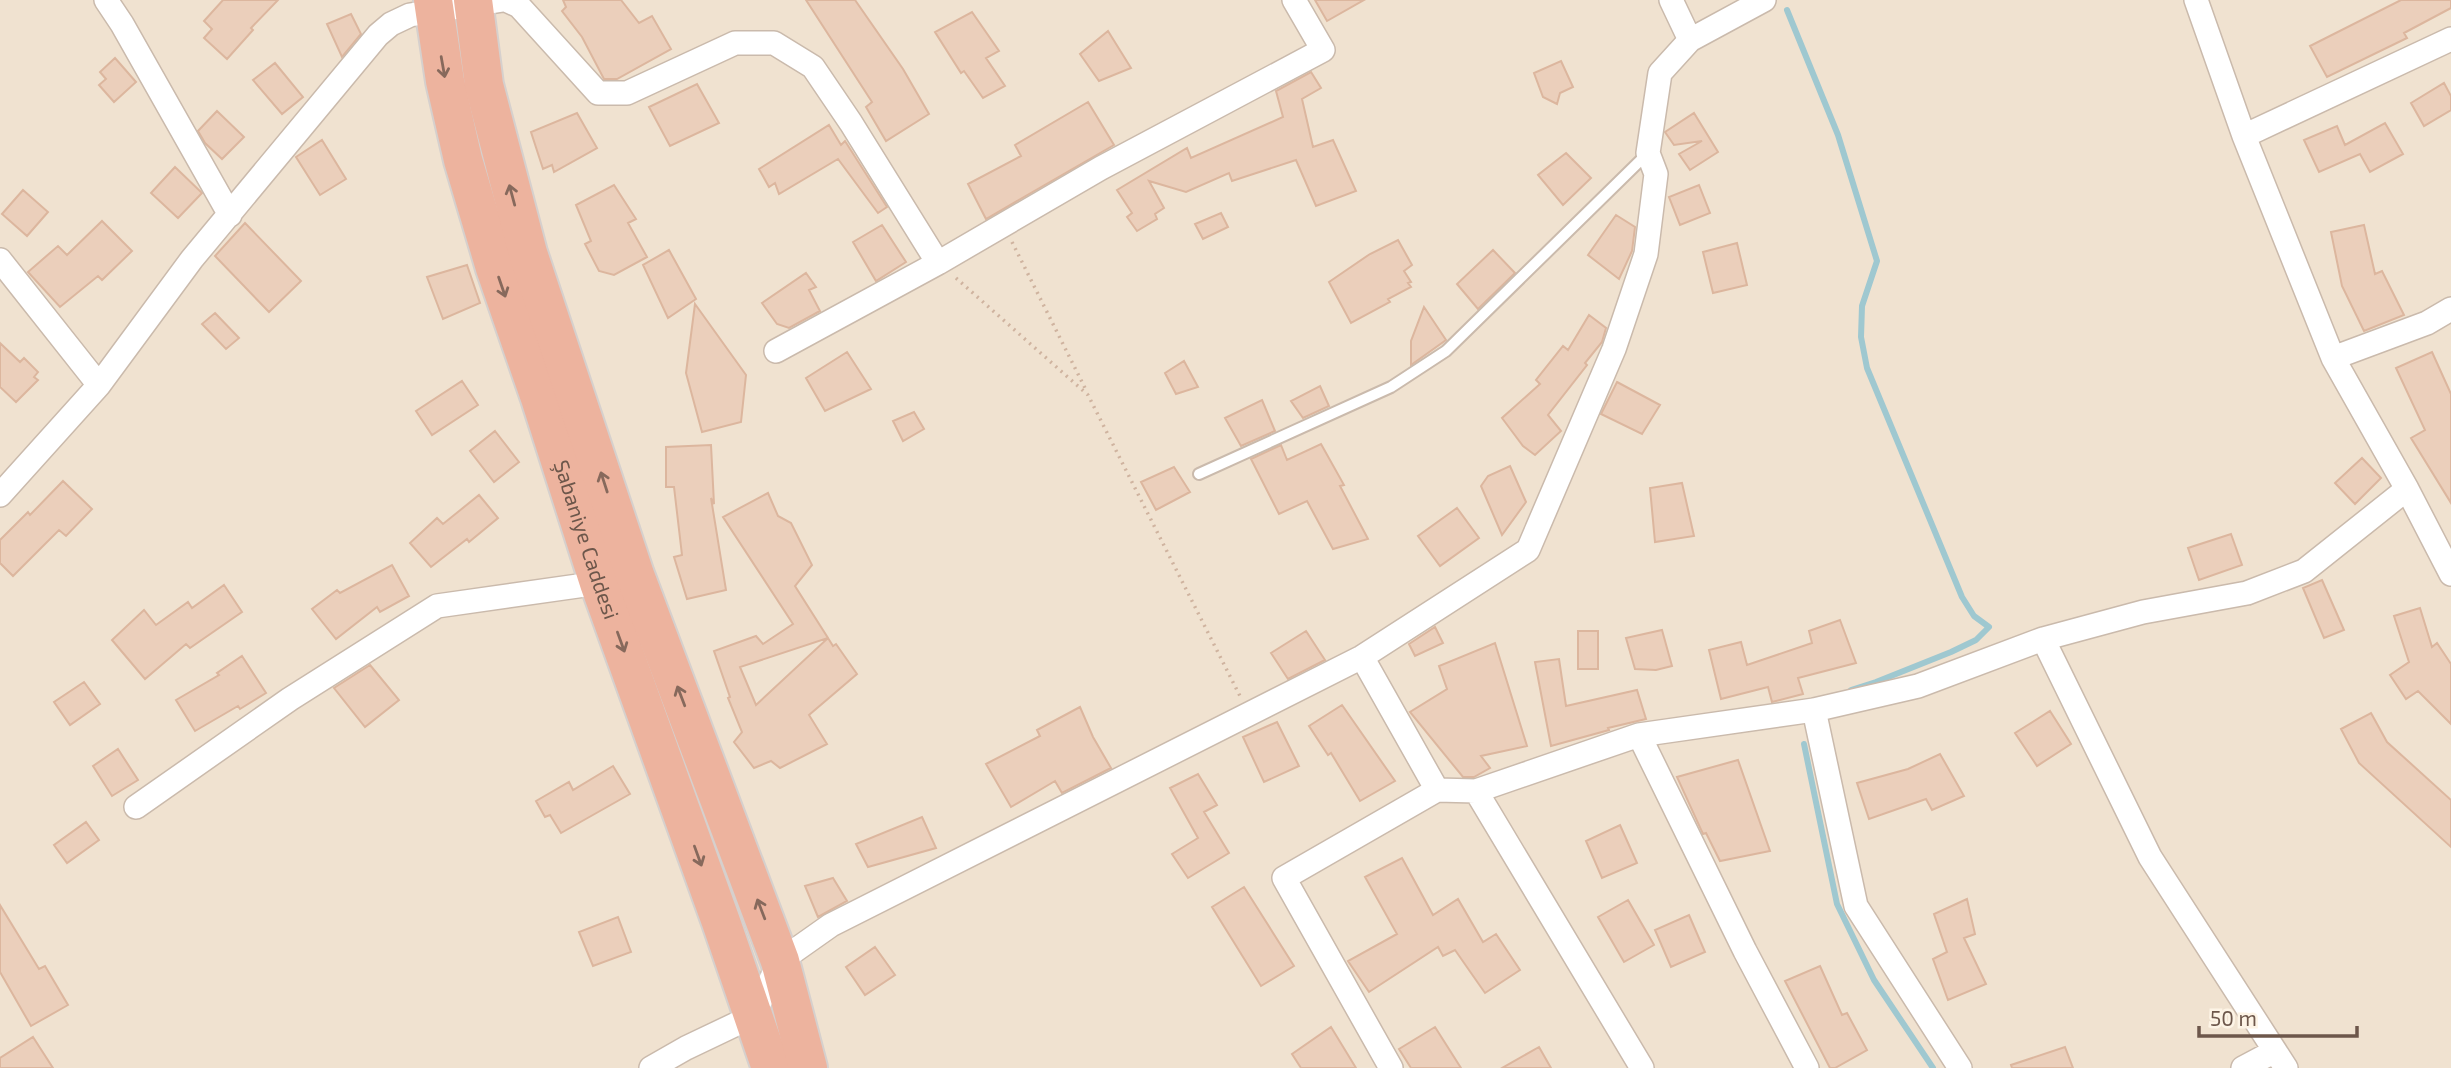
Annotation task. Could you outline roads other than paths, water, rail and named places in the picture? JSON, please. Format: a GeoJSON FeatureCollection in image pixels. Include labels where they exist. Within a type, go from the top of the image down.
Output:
{"type":"FeatureCollection","features":[{"type":"Feature","properties":{"kind":"highway"},"geometry":{"type":"LineString","coordinates":[[489,1],[484,85],[528,253],[635,575],[780,961],[808,1068]]}},
{"type":"Feature","properties":{"kind":"highway","name":"Şabaniye Caddesi"},"geometry":{"type":"LineString","coordinates":[[433,6],[445,81],[463,160],[495,268],[599,583],[771,1068]]}},
{"type":"Feature","properties":{"kind":"street"},"geometry":{"type":"LineString","coordinates":[[106,0],[230,215]]}},
{"type":"Feature","properties":{"kind":"street"},"geometry":{"type":"LineString","coordinates":[[776,351],[1101,168],[1323,50],[1294,0]]}},
{"type":"Feature","properties":{"kind":"street"},"geometry":{"type":"LineString","coordinates":[[1671,0],[1690,40]]}},
{"type":"Feature","properties":{"kind":"street"},"geometry":{"type":"LineString","coordinates":[[652,1068],[686,1048],[753,1016],[780,961],[831,925],[1362,657],[1528,550],[1614,349],[1646,254],[1656,174],[1647,153],[1660,74],[1690,40],[1764,0]]}},
{"type":"Feature","properties":{"kind":"street"},"geometry":{"type":"LineString","coordinates":[[2196,0],[2244,135],[2333,358],[2407,489],[2451,574]]}},
{"type":"Feature","properties":{"kind":"street"},"geometry":{"type":"LineString","coordinates":[[0,495],[99,385],[192,259],[378,35],[391,24],[433,6],[489,1],[519,6],[597,93],[627,93],[735,43],[774,44],[813,67],[938,262]]}},
{"type":"Feature","properties":{"kind":"street"},"geometry":{"type":"LineString","coordinates":[[2244,135],[2451,39]]}},
{"type":"Feature","properties":{"kind":"street"},"geometry":{"type":"LineString","coordinates":[[0,260],[99,385]]}},
{"type":"Feature","properties":{"kind":"street"},"geometry":{"type":"LineString","coordinates":[[2333,358],[2427,323],[2451,309]]}},
{"type":"Feature","properties":{"kind":"street"},"geometry":{"type":"LineString","coordinates":[[1391,1068],[1284,878],[1437,790],[1476,791],[1639,735],[1814,710],[1918,686],[2043,639],[2143,612],[2247,593],[2304,571],[2407,489]]}},
{"type":"Feature","properties":{"kind":"street"},"geometry":{"type":"LineString","coordinates":[[136,807],[290,699],[437,606],[599,583]]}},
{"type":"Feature","properties":{"kind":"street"},"geometry":{"type":"LineString","coordinates":[[2043,639],[2150,857],[2280,1059],[2243,1068]]}},
{"type":"Feature","properties":{"kind":"street"},"geometry":{"type":"LineString","coordinates":[[1362,657],[1437,790]]}},
{"type":"Feature","properties":{"kind":"street"},"geometry":{"type":"LineString","coordinates":[[1814,710],[1856,906],[1960,1068]]}},
{"type":"Feature","properties":{"kind":"street"},"geometry":{"type":"LineString","coordinates":[[1639,735],[1745,951],[1807,1068]]}},
{"type":"Feature","properties":{"kind":"street"},"geometry":{"type":"LineString","coordinates":[[1476,791],[1642,1068]]}},
{"type":"Feature","properties":{"kind":"lane"},"geometry":{"type":"LineString","coordinates":[[1199,474],[1391,387],[1447,351],[1647,153]]}},
{"type":"Feature","properties":{"kind":"waterway"},"geometry":{"type":"LineString","coordinates":[[1787,10],[1838,135],[1877,261],[1862,306],[1861,337],[1867,368],[1962,597],[1974,616],[1989,627],[1976,640],[1951,652],[1851,690]]}},
{"type":"Feature","properties":{"kind":"waterway"},"geometry":{"type":"LineString","coordinates":[[1804,744],[1837,904],[1874,980],[1933,1068]]}}]}
